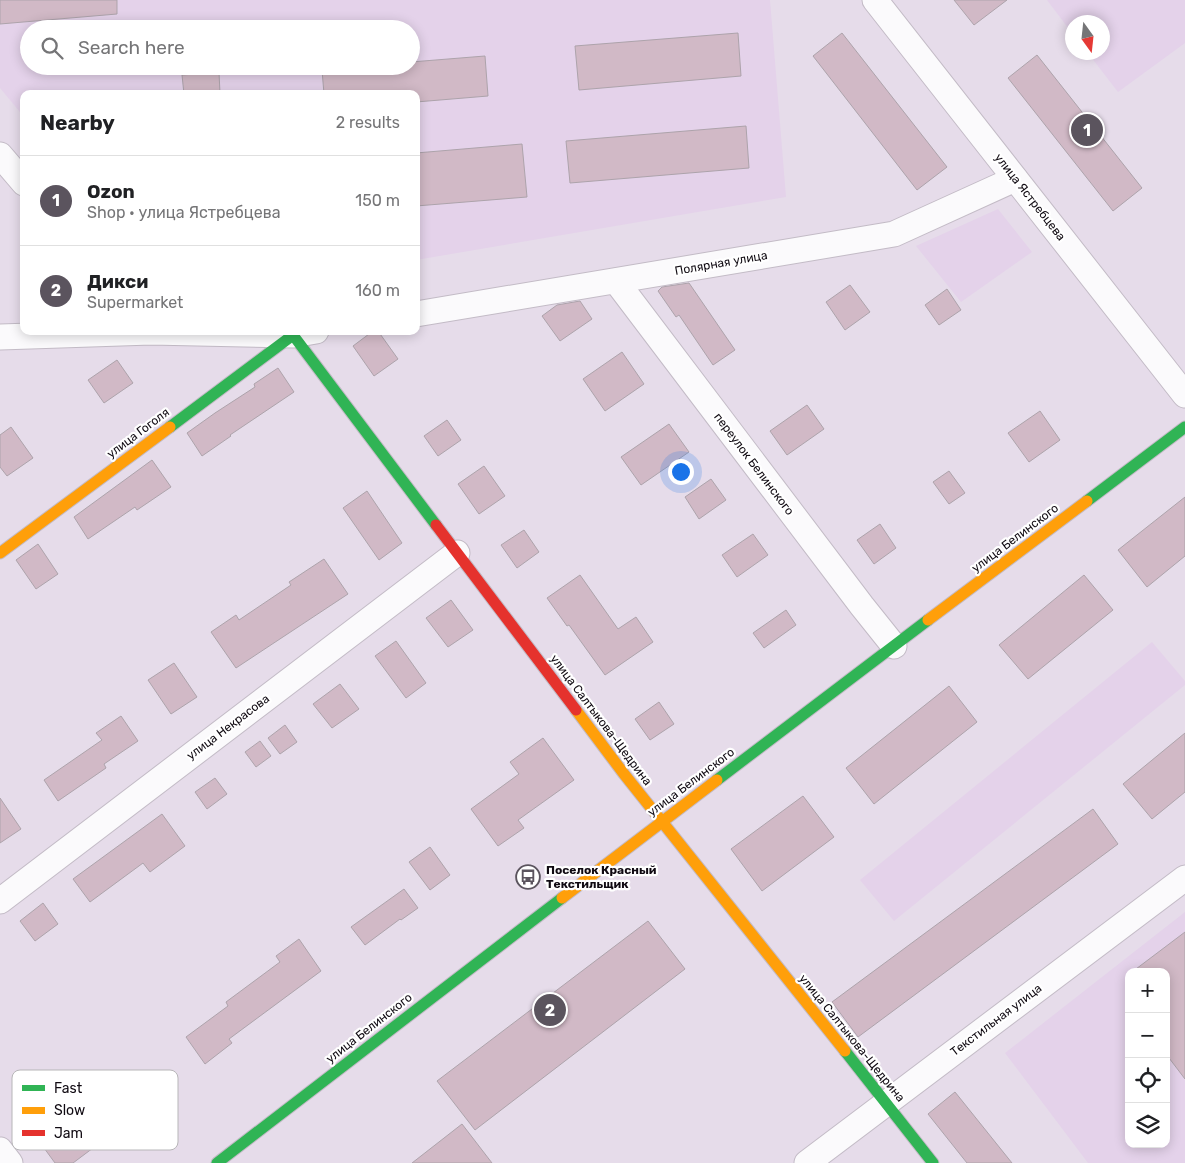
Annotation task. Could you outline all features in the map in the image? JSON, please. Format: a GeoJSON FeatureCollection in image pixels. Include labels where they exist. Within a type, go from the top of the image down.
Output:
{"type":"FeatureCollection","features":[{"type":"Feature","properties":{"kind":"street","name":"улица Ястребцева"},"geometry":{"type":"LineString","coordinates":[[875,0],[1185,395]]}},
{"type":"Feature","properties":{"kind":"street"},"geometry":{"type":"LineString","coordinates":[[0,155],[20,178]]}},
{"type":"Feature","properties":{"kind":"street","name":"Полярная улица"},"geometry":{"type":"LineString","coordinates":[[420,313],[894,234],[1015,179]]}},
{"type":"Feature","properties":{"kind":"street","name":"переулок Белинского"},"geometry":{"type":"LineString","coordinates":[[616,281],[894,646]]}},
{"type":"Feature","properties":{"kind":"street"},"geometry":{"type":"LineString","coordinates":[[0,337],[60,335]]}},
{"type":"Feature","properties":{"kind":"street","name":"улица Гоголя"},"geometry":{"type":"LineString","coordinates":[[0,553],[301,335]]}},
{"type":"Feature","properties":{"kind":"street","name":"улица Салтыкова-Щедрина"},"geometry":{"type":"LineString","coordinates":[[305,335],[457,553],[624,774],[933,1163]]}},
{"type":"Feature","properties":{"kind":"street","name":"улица Белинского"},"geometry":{"type":"LineString","coordinates":[[217,1163],[662,821],[1185,427]]}},
{"type":"Feature","properties":{"kind":"street","name":"улица Некрасова"},"geometry":{"type":"LineString","coordinates":[[0,901],[457,553]]}},
{"type":"Feature","properties":{"kind":"street","name":"Текстильная улица"},"geometry":{"type":"LineString","coordinates":[[807,1163],[1185,878]]}},
{"type":"Feature","properties":{"kind":"street"},"geometry":{"type":"LineString","coordinates":[[0,1150],[10,1163]]}},
{"type":"Feature","properties":{"kind":"shaded area"},"geometry":{"type":"Polygon","coordinates":[[[0,0],[770,0],[786,197],[420,259],[420,90],[20,90],[20,112],[0,88],[0,0]]]}},
{"type":"Feature","properties":{"kind":"shaded area"},"geometry":{"type":"Polygon","coordinates":[[[1047,0],[1185,0],[1185,43],[1118,92],[1093,60],[1110,60],[1110,15],[1065,15],[1065,24],[1047,0]]]}},
{"type":"Feature","properties":{"kind":"shaded area"},"geometry":{"type":"Polygon","coordinates":[[[998,209],[1032,252],[961,302],[916,246],[998,209]]]}},
{"type":"Feature","properties":{"kind":"shaded area"},"geometry":{"type":"Polygon","coordinates":[[[1152,642],[1185,681],[1185,685],[894,921],[860,880],[1152,642]]]}},
{"type":"Feature","properties":{"kind":"shaded area"},"geometry":{"type":"Polygon","coordinates":[[[1185,912],[1185,1163],[1088,1163],[1005,1053],[1185,912]]]}},
{"type":"Feature","properties":{"kind":"building"},"geometry":{"type":"Polygon","coordinates":[[[0,0],[117,0],[117,14],[47,20],[20,20],[20,22],[0,24],[0,0]]]}},
{"type":"Feature","properties":{"kind":"building"},"geometry":{"type":"Polygon","coordinates":[[[954,0],[1007,0],[974,25],[954,0]]]}},
{"type":"Feature","properties":{"kind":"building"},"geometry":{"type":"Polygon","coordinates":[[[738,33],[741,76],[579,90],[575,46],[738,33]]]}},
{"type":"Feature","properties":{"kind":"building"},"geometry":{"type":"Polygon","coordinates":[[[842,33],[947,167],[917,190],[813,56],[842,33]]]}},
{"type":"Feature","properties":{"kind":"building"},"geometry":{"type":"Polygon","coordinates":[[[1037,55],[1142,188],[1113,211],[1008,78],[1037,55]]]}},
{"type":"Feature","properties":{"kind":"building"},"geometry":{"type":"Polygon","coordinates":[[[485,56],[488,96],[420,102],[420,90],[324,90],[322,75],[420,75],[420,61],[485,56]]]}},
{"type":"Feature","properties":{"kind":"building"},"geometry":{"type":"Polygon","coordinates":[[[182,75],[219,75],[220,90],[184,90],[182,75]]]}},
{"type":"Feature","properties":{"kind":"building"},"geometry":{"type":"Polygon","coordinates":[[[746,126],[749,168],[570,183],[566,141],[746,126]]]}},
{"type":"Feature","properties":{"kind":"building"},"geometry":{"type":"Polygon","coordinates":[[[522,144],[527,197],[420,206],[420,153],[522,144]]]}},
{"type":"Feature","properties":{"kind":"building"},"geometry":{"type":"Polygon","coordinates":[[[689,283],[735,350],[713,365],[679,315],[676,317],[658,291],[662,287],[689,283]]]}},
{"type":"Feature","properties":{"kind":"building"},"geometry":{"type":"Polygon","coordinates":[[[850,285],[870,312],[845,330],[826,302],[850,285]]]}},
{"type":"Feature","properties":{"kind":"building"},"geometry":{"type":"Polygon","coordinates":[[[947,289],[961,310],[939,325],[925,305],[947,289]]]}},
{"type":"Feature","properties":{"kind":"building"},"geometry":{"type":"Polygon","coordinates":[[[580,301],[592,319],[560,341],[542,316],[557,305],[580,301]]]}},
{"type":"Feature","properties":{"kind":"building"},"geometry":{"type":"Polygon","coordinates":[[[368,335],[381,335],[398,359],[374,376],[353,346],[368,335]]]}},
{"type":"Feature","properties":{"kind":"building"},"geometry":{"type":"Polygon","coordinates":[[[622,352],[644,384],[605,411],[583,379],[622,352]]]}},
{"type":"Feature","properties":{"kind":"building"},"geometry":{"type":"Polygon","coordinates":[[[117,360],[133,383],[104,403],[88,380],[117,360]]]}},
{"type":"Feature","properties":{"kind":"building"},"geometry":{"type":"Polygon","coordinates":[[[278,368],[294,392],[202,456],[187,433],[255,387],[254,384],[278,368]]]}},
{"type":"Feature","properties":{"kind":"building"},"geometry":{"type":"Polygon","coordinates":[[[807,405],[824,429],[787,455],[770,431],[807,405]]]}},
{"type":"Feature","properties":{"kind":"building"},"geometry":{"type":"Polygon","coordinates":[[[1040,411],[1060,440],[1029,462],[1008,433],[1040,411]]]}},
{"type":"Feature","properties":{"kind":"building"},"geometry":{"type":"Polygon","coordinates":[[[447,420],[461,440],[438,456],[424,436],[447,420]]]}},
{"type":"Feature","properties":{"kind":"building"},"geometry":{"type":"Polygon","coordinates":[[[669,424],[689,452],[641,485],[621,457],[669,424]]]}},
{"type":"Feature","properties":{"kind":"building"},"geometry":{"type":"Polygon","coordinates":[[[11,427],[33,458],[7,476],[0,467],[0,435],[11,427]]]}},
{"type":"Feature","properties":{"kind":"building"},"geometry":{"type":"Polygon","coordinates":[[[152,460],[171,487],[137,510],[135,507],[88,539],[74,517],[152,460]]]}},
{"type":"Feature","properties":{"kind":"building"},"geometry":{"type":"Polygon","coordinates":[[[484,466],[505,496],[479,514],[458,484],[484,466]]]}},
{"type":"Feature","properties":{"kind":"building"},"geometry":{"type":"Polygon","coordinates":[[[949,471],[965,493],[949,504],[933,482],[949,471]]]}},
{"type":"Feature","properties":{"kind":"building"},"geometry":{"type":"Polygon","coordinates":[[[711,479],[726,500],[699,519],[685,497],[711,479]]]}},
{"type":"Feature","properties":{"kind":"building"},"geometry":{"type":"Polygon","coordinates":[[[367,491],[402,543],[379,560],[343,508],[367,491]]]}},
{"type":"Feature","properties":{"kind":"building"},"geometry":{"type":"Polygon","coordinates":[[[1185,497],[1185,556],[1147,587],[1118,550],[1185,497]]]}},
{"type":"Feature","properties":{"kind":"building"},"geometry":{"type":"Polygon","coordinates":[[[880,524],[896,548],[874,564],[857,540],[880,524]]]}},
{"type":"Feature","properties":{"kind":"building"},"geometry":{"type":"Polygon","coordinates":[[[524,530],[539,552],[517,568],[501,545],[524,530]]]}},
{"type":"Feature","properties":{"kind":"building"},"geometry":{"type":"Polygon","coordinates":[[[753,534],[768,555],[737,577],[722,555],[753,534]]]}},
{"type":"Feature","properties":{"kind":"building"},"geometry":{"type":"Polygon","coordinates":[[[38,544],[58,574],[36,589],[16,560],[38,544]]]}},
{"type":"Feature","properties":{"kind":"building"},"geometry":{"type":"Polygon","coordinates":[[[324,559],[348,594],[236,668],[211,632],[236,615],[239,620],[291,585],[289,582],[324,559]]]}},
{"type":"Feature","properties":{"kind":"building"},"geometry":{"type":"Polygon","coordinates":[[[580,575],[618,629],[636,617],[653,642],[605,675],[547,598],[580,575]]]}},
{"type":"Feature","properties":{"kind":"building"},"geometry":{"type":"Polygon","coordinates":[[[1084,575],[1113,610],[1028,679],[999,645],[1084,575]]]}},
{"type":"Feature","properties":{"kind":"building"},"geometry":{"type":"Polygon","coordinates":[[[451,600],[473,630],[448,647],[426,618],[451,600]]]}},
{"type":"Feature","properties":{"kind":"building"},"geometry":{"type":"Polygon","coordinates":[[[786,610],[796,625],[764,648],[753,633],[786,610]]]}},
{"type":"Feature","properties":{"kind":"building"},"geometry":{"type":"Polygon","coordinates":[[[396,641],[426,683],[406,698],[375,656],[396,641]]]}},
{"type":"Feature","properties":{"kind":"building"},"geometry":{"type":"Polygon","coordinates":[[[174,663],[197,697],[171,714],[148,680],[174,663]]]}},
{"type":"Feature","properties":{"kind":"building"},"geometry":{"type":"Polygon","coordinates":[[[340,684],[359,709],[332,728],[313,704],[340,684]]]}},
{"type":"Feature","properties":{"kind":"building"},"geometry":{"type":"Polygon","coordinates":[[[949,686],[977,722],[874,804],[846,768],[949,686]]]}},
{"type":"Feature","properties":{"kind":"building"},"geometry":{"type":"Polygon","coordinates":[[[659,702],[674,724],[650,740],[635,719],[659,702]]]}},
{"type":"Feature","properties":{"kind":"building"},"geometry":{"type":"Polygon","coordinates":[[[121,716],[138,741],[104,764],[106,768],[58,801],[44,780],[102,740],[96,733],[121,716]]]}},
{"type":"Feature","properties":{"kind":"building"},"geometry":{"type":"Polygon","coordinates":[[[285,725],[297,742],[280,754],[268,738],[285,725]]]}},
{"type":"Feature","properties":{"kind":"building"},"geometry":{"type":"Polygon","coordinates":[[[1185,733],[1185,792],[1152,819],[1123,784],[1185,733]]]}},
{"type":"Feature","properties":{"kind":"building"},"geometry":{"type":"Polygon","coordinates":[[[543,738],[574,780],[518,820],[524,828],[498,846],[471,809],[519,774],[510,762],[543,738]]]}},
{"type":"Feature","properties":{"kind":"building"},"geometry":{"type":"Polygon","coordinates":[[[260,741],[271,756],[256,767],[245,752],[260,741]]]}},
{"type":"Feature","properties":{"kind":"building"},"geometry":{"type":"Polygon","coordinates":[[[215,778],[227,794],[207,809],[195,792],[215,778]]]}},
{"type":"Feature","properties":{"kind":"building"},"geometry":{"type":"Polygon","coordinates":[[[803,796],[834,837],[762,891],[731,849],[803,796]]]}},
{"type":"Feature","properties":{"kind":"building"},"geometry":{"type":"Polygon","coordinates":[[[0,798],[21,829],[0,843],[0,798]]]}},
{"type":"Feature","properties":{"kind":"building"},"geometry":{"type":"Polygon","coordinates":[[[1093,809],[1118,844],[858,1037],[832,1002],[1093,809]]]}},
{"type":"Feature","properties":{"kind":"building"},"geometry":{"type":"Polygon","coordinates":[[[162,814],[185,846],[150,872],[143,863],[90,902],[73,879],[162,814]]]}},
{"type":"Feature","properties":{"kind":"building"},"geometry":{"type":"Polygon","coordinates":[[[430,847],[450,875],[430,890],[409,862],[430,847]]]}},
{"type":"Feature","properties":{"kind":"building"},"geometry":{"type":"Polygon","coordinates":[[[404,889],[418,908],[365,945],[351,927],[404,889]]]}},
{"type":"Feature","properties":{"kind":"building"},"geometry":{"type":"Polygon","coordinates":[[[43,903],[58,924],[35,941],[20,921],[43,903]]]}},
{"type":"Feature","properties":{"kind":"building"},"geometry":{"type":"Polygon","coordinates":[[[648,921],[685,969],[475,1130],[437,1081],[648,921]]]}},
{"type":"Feature","properties":{"kind":"building"},"geometry":{"type":"Polygon","coordinates":[[[1185,932],[1185,1079],[1170,1059],[1170,968],[1137,968],[1185,932]]]}},
{"type":"Feature","properties":{"kind":"building"},"geometry":{"type":"Polygon","coordinates":[[[299,939],[321,971],[229,1039],[232,1043],[205,1064],[186,1037],[228,1006],[226,1002],[280,962],[276,956],[299,939]]]}},
{"type":"Feature","properties":{"kind":"building"},"geometry":{"type":"Polygon","coordinates":[[[955,1092],[1012,1163],[967,1163],[928,1114],[955,1092]]]}},
{"type":"Feature","properties":{"kind":"building"},"geometry":{"type":"Polygon","coordinates":[[[462,1124],[492,1163],[412,1163],[462,1124]]]}},
{"type":"Feature","properties":{"kind":"building"},"geometry":{"type":"Polygon","coordinates":[[[46,1150],[90,1150],[73,1163],[55,1163],[46,1150]]]}},
{"type":"Feature","properties":{"kind":"traffic: fast"},"geometry":{"type":"LineString","coordinates":[[170,427],[293,335],[436,525]]}},
{"type":"Feature","properties":{"kind":"traffic: fast"},"geometry":{"type":"LineString","coordinates":[[1087,501],[1185,427]]}},
{"type":"Feature","properties":{"kind":"traffic: fast"},"geometry":{"type":"LineString","coordinates":[[717,780],[928,620]]}},
{"type":"Feature","properties":{"kind":"traffic: fast"},"geometry":{"type":"LineString","coordinates":[[217,1163],[562,898]]}},
{"type":"Feature","properties":{"kind":"traffic: fast"},"geometry":{"type":"LineString","coordinates":[[845,1051],[933,1163]]}},
{"type":"Feature","properties":{"kind":"traffic: slow"},"geometry":{"type":"LineString","coordinates":[[0,553],[170,427]]}},
{"type":"Feature","properties":{"kind":"traffic: slow"},"geometry":{"type":"LineString","coordinates":[[928,620],[1087,501]]}},
{"type":"Feature","properties":{"kind":"traffic: slow"},"geometry":{"type":"LineString","coordinates":[[576,710],[624,774],[845,1051]]}},
{"type":"Feature","properties":{"kind":"traffic: slow"},"geometry":{"type":"LineString","coordinates":[[562,898],[717,780]]}},
{"type":"Feature","properties":{"kind":"traffic: jam"},"geometry":{"type":"LineString","coordinates":[[436,525],[576,710]]}},
{"type":"Feature","properties":{"kind":"place","name":"Ozon"},"geometry":{"type":"Point","coordinates":[1087,130]}},
{"type":"Feature","properties":{"kind":"place","name":"Поселок Красный Текстильщик"},"geometry":{"type":"Point","coordinates":[528,877]}},
{"type":"Feature","properties":{"kind":"place","name":"Дикси"},"geometry":{"type":"Point","coordinates":[550,1010]}}]}
